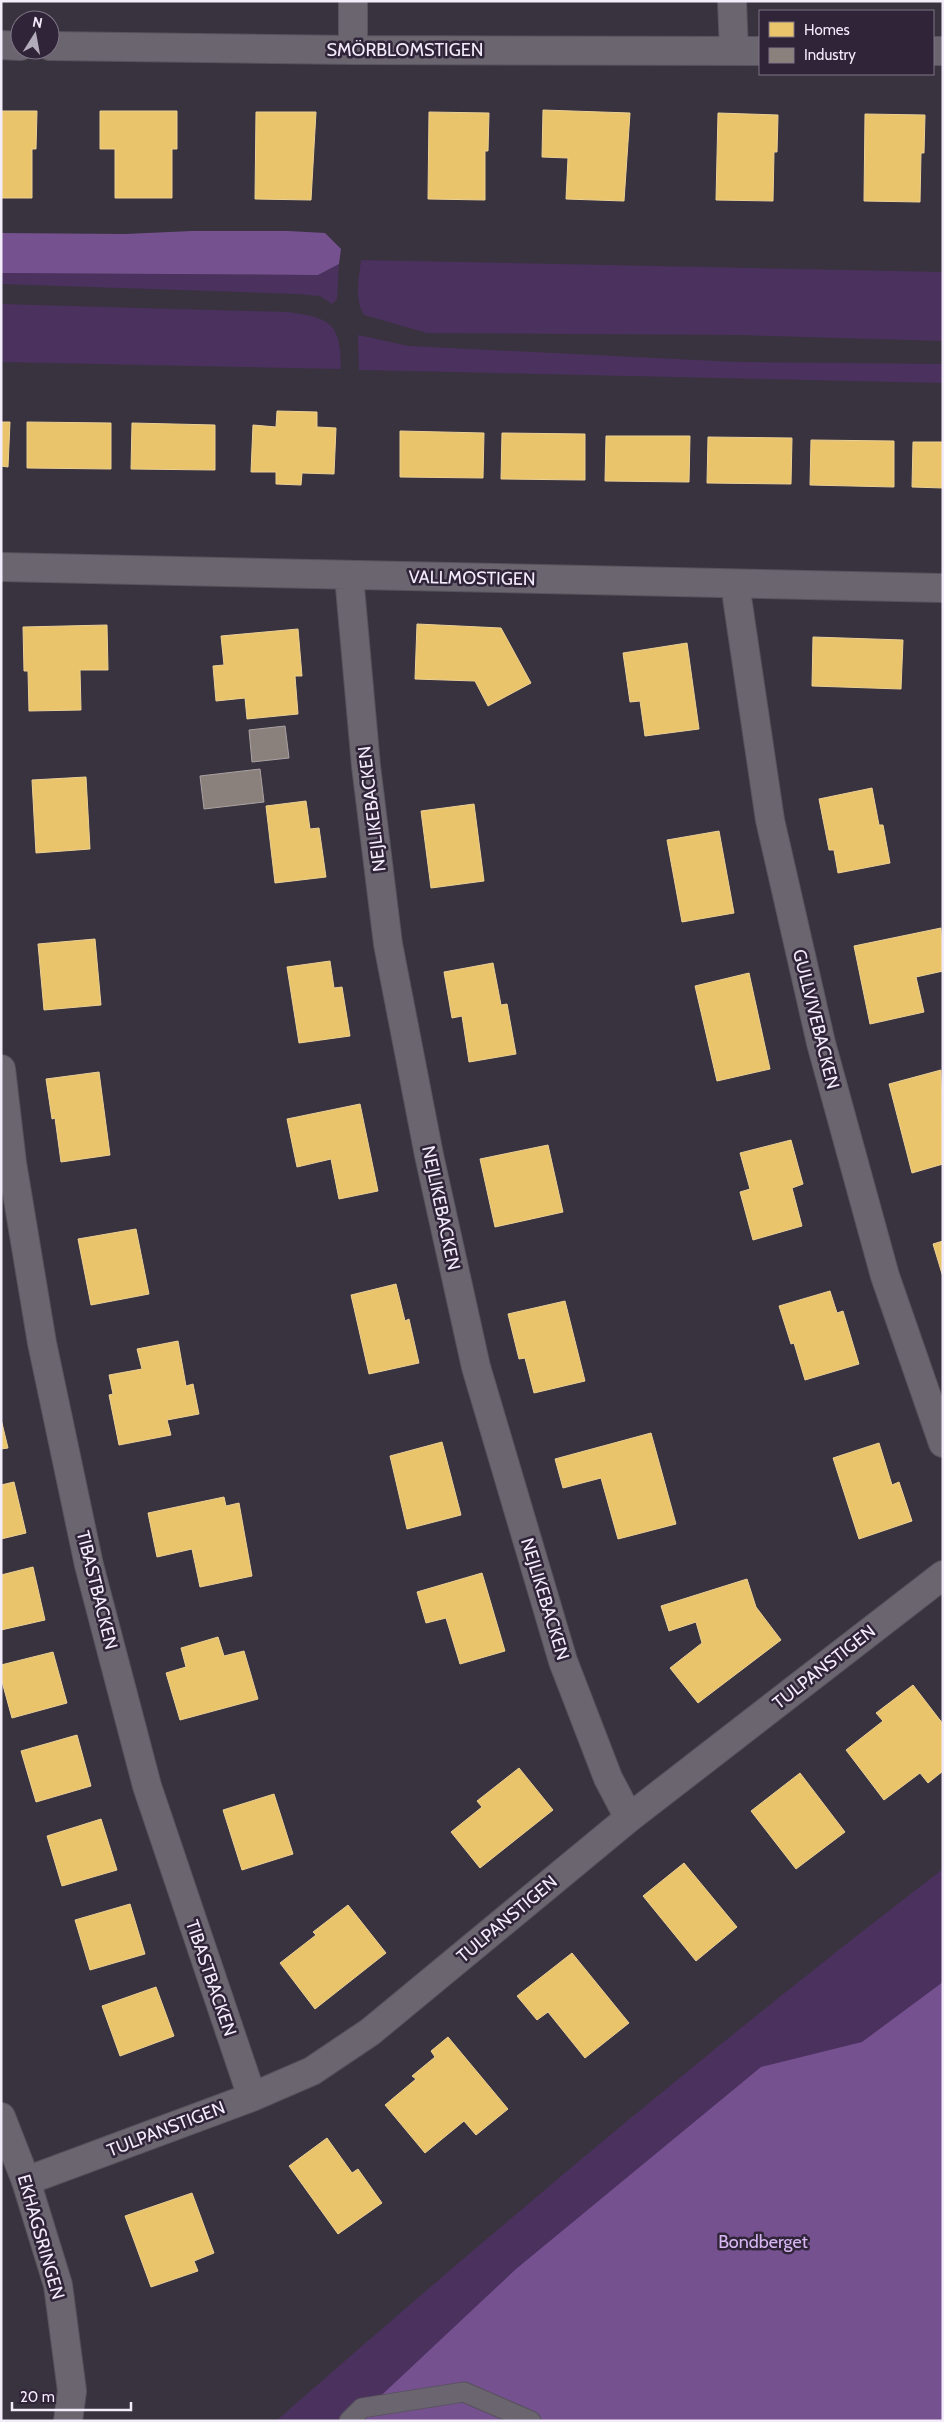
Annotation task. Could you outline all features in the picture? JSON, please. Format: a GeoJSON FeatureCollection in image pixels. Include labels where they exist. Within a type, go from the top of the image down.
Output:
{"type":"FeatureCollection","features":[{"type":"Feature","properties":{"kind":"street"},"geometry":{"type":"LineString","coordinates":[[353,1],[353,50]]}},
{"type":"Feature","properties":{"kind":"street"},"geometry":{"type":"LineString","coordinates":[[732,1],[747,51]]}},
{"type":"Feature","properties":{"kind":"street","name":"SMÖRBLOMSTIGEN"},"geometry":{"type":"LineString","coordinates":[[60,46],[353,50],[747,51]]}},
{"type":"Feature","properties":{"kind":"street","name":"VALLMOSTIGEN"},"geometry":{"type":"LineString","coordinates":[[1,567],[943,588]]}},
{"type":"Feature","properties":{"kind":"street","name":"NEJLIKEBACKEN"},"geometry":{"type":"LineString","coordinates":[[349,576],[366,766],[388,944],[429,1155],[476,1367],[563,1660],[608,1778],[629,1818]]}},
{"type":"Feature","properties":{"kind":"street","name":"GULLVIVEBACKEN"},"geometry":{"type":"LineString","coordinates":[[734,584],[770,820],[821,1043],[885,1276],[943,1443]]}},
{"type":"Feature","properties":{"kind":"street","name":"TIBASTBACKEN"},"geometry":{"type":"LineString","coordinates":[[1,1069],[12,1163],[42,1343],[89,1565],[147,1786],[252,2097]]}},
{"type":"Feature","properties":{"kind":"street","name":"TULPANSTIGEN"},"geometry":{"type":"LineString","coordinates":[[26,2181],[252,2097],[312,2071],[370,2032],[629,1818],[943,1575]]}},
{"type":"Feature","properties":{"kind":"street","name":"EKHAGSRINGEN"},"geometry":{"type":"LineString","coordinates":[[1,2117],[26,2181],[58,2285],[72,2391],[68,2421]]}},
{"type":"Feature","properties":{"kind":"lane"},"geometry":{"type":"LineString","coordinates":[[349,2421],[362,2408],[464,2392],[531,2421]]}},
{"type":"Feature","properties":{"kind":"green space"},"geometry":{"type":"Polygon","coordinates":[[[192,231],[325,233],[341,249],[339,264],[318,275],[1,273],[1,233],[125,234],[192,231]]]}},
{"type":"Feature","properties":{"kind":"green space"},"geometry":{"type":"Polygon","coordinates":[[[361,260],[943,272],[943,341],[740,335],[427,333],[364,315],[358,295],[361,260]]]}},
{"type":"Feature","properties":{"kind":"green space"},"geometry":{"type":"Polygon","coordinates":[[[339,264],[337,299],[332,304],[320,296],[298,294],[1,284],[1,273],[318,275],[339,264]]]}},
{"type":"Feature","properties":{"kind":"green space"},"geometry":{"type":"Polygon","coordinates":[[[1,304],[287,312],[302,314],[323,320],[335,332],[339,341],[341,369],[1,362],[1,304]]]}},
{"type":"Feature","properties":{"kind":"green space"},"geometry":{"type":"Polygon","coordinates":[[[358,335],[409,346],[737,362],[943,364],[943,383],[359,370],[358,335]]]}},
{"type":"Feature","properties":{"kind":"green space","name":"Bondberget"},"geometry":{"type":"Polygon","coordinates":[[[943,1869],[943,2421],[276,2421],[439,2279],[688,2071],[857,1935],[943,1869]]]}},
{"type":"Feature","properties":{"kind":"green space","name":"Bondberget"},"geometry":{"type":"Polygon","coordinates":[[[943,1982],[943,2421],[354,2421],[516,2269],[761,2067],[862,2042],[943,1982]]]}},
{"type":"Feature","properties":{"kind":"building: Homes"},"geometry":{"type":"Polygon","coordinates":[[[543,110],[630,113],[624,201],[566,199],[568,158],[542,157],[543,110]]]}},
{"type":"Feature","properties":{"kind":"building: Homes"},"geometry":{"type":"Polygon","coordinates":[[[1,111],[37,111],[36,149],[32,149],[32,198],[1,198],[1,111]]]}},
{"type":"Feature","properties":{"kind":"building: Homes"},"geometry":{"type":"Polygon","coordinates":[[[100,111],[177,111],[177,149],[172,149],[172,198],[115,198],[115,149],[100,149],[100,111]]]}},
{"type":"Feature","properties":{"kind":"building: Homes"},"geometry":{"type":"Polygon","coordinates":[[[256,112],[316,112],[311,200],[255,199],[256,112]]]}},
{"type":"Feature","properties":{"kind":"building: Homes"},"geometry":{"type":"Polygon","coordinates":[[[429,112],[489,113],[488,151],[485,151],[485,200],[428,199],[429,112]]]}},
{"type":"Feature","properties":{"kind":"building: Homes"},"geometry":{"type":"Polygon","coordinates":[[[718,113],[778,115],[777,152],[774,152],[773,201],[716,200],[718,113]]]}},
{"type":"Feature","properties":{"kind":"building: Homes"},"geometry":{"type":"Polygon","coordinates":[[[865,114],[925,115],[924,153],[921,153],[920,202],[864,201],[865,114]]]}},
{"type":"Feature","properties":{"kind":"building: Homes"},"geometry":{"type":"Polygon","coordinates":[[[277,411],[317,412],[317,427],[336,428],[334,474],[302,473],[301,485],[276,484],[276,472],[251,472],[253,425],[276,427],[277,411]]]}},
{"type":"Feature","properties":{"kind":"building: Homes"},"geometry":{"type":"Polygon","coordinates":[[[1,422],[10,422],[8,467],[1,466],[1,422]]]}},
{"type":"Feature","properties":{"kind":"building: Homes"},"geometry":{"type":"Polygon","coordinates":[[[27,422],[111,423],[111,469],[27,468],[27,422]]]}},
{"type":"Feature","properties":{"kind":"building: Homes"},"geometry":{"type":"Polygon","coordinates":[[[132,423],[215,425],[215,470],[131,469],[132,423]]]}},
{"type":"Feature","properties":{"kind":"building: Homes"},"geometry":{"type":"Polygon","coordinates":[[[400,431],[484,433],[483,478],[400,477],[400,431]]]}},
{"type":"Feature","properties":{"kind":"building: Homes"},"geometry":{"type":"Polygon","coordinates":[[[502,433],[585,434],[585,480],[501,479],[502,433]]]}},
{"type":"Feature","properties":{"kind":"building: Homes"},"geometry":{"type":"Polygon","coordinates":[[[606,436],[690,436],[689,482],[605,481],[606,436]]]}},
{"type":"Feature","properties":{"kind":"building: Homes"},"geometry":{"type":"Polygon","coordinates":[[[708,437],[792,438],[791,484],[707,483],[708,437]]]}},
{"type":"Feature","properties":{"kind":"building: Homes"},"geometry":{"type":"Polygon","coordinates":[[[811,440],[894,441],[894,487],[810,485],[811,440]]]}},
{"type":"Feature","properties":{"kind":"building: Homes"},"geometry":{"type":"Polygon","coordinates":[[[913,442],[943,442],[943,488],[912,487],[913,442]]]}},
{"type":"Feature","properties":{"kind":"building: Homes"},"geometry":{"type":"Polygon","coordinates":[[[417,624],[501,628],[531,683],[488,706],[475,681],[415,679],[417,624]]]}},
{"type":"Feature","properties":{"kind":"building: Homes"},"geometry":{"type":"Polygon","coordinates":[[[107,625],[108,670],[80,670],[81,710],[29,711],[28,671],[24,671],[23,627],[107,625]]]}},
{"type":"Feature","properties":{"kind":"building: Homes"},"geometry":{"type":"Polygon","coordinates":[[[298,629],[302,676],[295,676],[298,714],[247,719],[245,698],[216,701],[213,666],[224,665],[221,636],[298,629]]]}},
{"type":"Feature","properties":{"kind":"building: Homes"},"geometry":{"type":"Polygon","coordinates":[[[813,637],[903,640],[901,689],[812,686],[813,637]]]}},
{"type":"Feature","properties":{"kind":"building: Homes"},"geometry":{"type":"Polygon","coordinates":[[[687,643],[699,729],[645,736],[640,701],[630,702],[623,653],[687,643]]]}},
{"type":"Feature","properties":{"kind":"building: Homes"},"geometry":{"type":"Polygon","coordinates":[[[86,777],[90,849],[36,853],[32,780],[86,777]]]}},
{"type":"Feature","properties":{"kind":"building: Homes"},"geometry":{"type":"Polygon","coordinates":[[[872,788],[879,825],[883,825],[890,863],[838,873],[834,850],[829,850],[819,799],[872,788]]]}},
{"type":"Feature","properties":{"kind":"building: Homes"},"geometry":{"type":"Polygon","coordinates":[[[306,801],[310,829],[319,828],[326,877],[275,883],[266,806],[306,801]]]}},
{"type":"Feature","properties":{"kind":"building: Homes"},"geometry":{"type":"Polygon","coordinates":[[[474,804],[484,881],[431,888],[421,811],[474,804]]]}},
{"type":"Feature","properties":{"kind":"building: Homes"},"geometry":{"type":"Polygon","coordinates":[[[719,831],[734,913],[682,922],[667,840],[719,831]]]}},
{"type":"Feature","properties":{"kind":"building: Homes"},"geometry":{"type":"Polygon","coordinates":[[[941,928],[943,971],[916,977],[924,1012],[870,1024],[854,946],[941,928]]]}},
{"type":"Feature","properties":{"kind":"building: Homes"},"geometry":{"type":"Polygon","coordinates":[[[95,939],[101,1005],[44,1010],[38,944],[95,939]]]}},
{"type":"Feature","properties":{"kind":"building: Homes"},"geometry":{"type":"Polygon","coordinates":[[[330,961],[334,988],[342,987],[350,1036],[299,1043],[287,967],[330,961]]]}},
{"type":"Feature","properties":{"kind":"building: Homes"},"geometry":{"type":"Polygon","coordinates":[[[493,963],[501,1005],[507,1004],[516,1054],[469,1062],[462,1016],[452,1018],[444,972],[493,963]]]}},
{"type":"Feature","properties":{"kind":"building: Homes"},"geometry":{"type":"Polygon","coordinates":[[[749,973],[770,1069],[717,1081],[695,986],[749,973]]]}},
{"type":"Feature","properties":{"kind":"building: Homes"},"geometry":{"type":"Polygon","coordinates":[[[941,1070],[943,1164],[912,1173],[889,1084],[941,1070]]]}},
{"type":"Feature","properties":{"kind":"building: Homes"},"geometry":{"type":"Polygon","coordinates":[[[99,1072],[110,1155],[61,1162],[55,1118],[52,1119],[46,1079],[99,1072]]]}},
{"type":"Feature","properties":{"kind":"building: Homes"},"geometry":{"type":"Polygon","coordinates":[[[360,1104],[378,1191],[339,1199],[331,1159],[297,1167],[287,1119],[360,1104]]]}},
{"type":"Feature","properties":{"kind":"building: Homes"},"geometry":{"type":"Polygon","coordinates":[[[791,1140],[803,1184],[792,1188],[802,1226],[753,1240],[740,1192],[750,1189],[740,1153],[791,1140]]]}},
{"type":"Feature","properties":{"kind":"building: Homes"},"geometry":{"type":"Polygon","coordinates":[[[548,1145],[563,1212],[495,1227],[480,1159],[548,1145]]]}},
{"type":"Feature","properties":{"kind":"building: Homes"},"geometry":{"type":"Polygon","coordinates":[[[136,1229],[149,1294],[91,1305],[78,1239],[136,1229]]]}},
{"type":"Feature","properties":{"kind":"building: Homes"},"geometry":{"type":"Polygon","coordinates":[[[943,1241],[943,1277],[933,1244],[943,1241]]]}},
{"type":"Feature","properties":{"kind":"building: Homes"},"geometry":{"type":"Polygon","coordinates":[[[396,1284],[405,1321],[409,1319],[419,1363],[369,1374],[351,1295],[396,1284]]]}},
{"type":"Feature","properties":{"kind":"building: Homes"},"geometry":{"type":"Polygon","coordinates":[[[830,1291],[837,1313],[843,1311],[859,1364],[805,1380],[794,1343],[791,1344],[779,1306],[830,1291]]]}},
{"type":"Feature","properties":{"kind":"building: Homes"},"geometry":{"type":"Polygon","coordinates":[[[565,1301],[585,1381],[534,1393],[525,1358],[519,1359],[508,1314],[565,1301]]]}},
{"type":"Feature","properties":{"kind":"building: Homes"},"geometry":{"type":"Polygon","coordinates":[[[178,1341],[186,1386],[193,1384],[199,1414],[167,1420],[171,1435],[119,1445],[109,1395],[113,1394],[109,1375],[142,1369],[137,1349],[178,1341]]]}},
{"type":"Feature","properties":{"kind":"building: Homes"},"geometry":{"type":"Polygon","coordinates":[[[1,1419],[8,1448],[1,1449],[1,1419]]]}},
{"type":"Feature","properties":{"kind":"building: Homes"},"geometry":{"type":"Polygon","coordinates":[[[651,1433],[676,1524],[618,1539],[601,1478],[563,1488],[555,1459],[651,1433]]]}},
{"type":"Feature","properties":{"kind":"building: Homes"},"geometry":{"type":"Polygon","coordinates":[[[442,1442],[461,1515],[407,1529],[390,1456],[442,1442]]]}},
{"type":"Feature","properties":{"kind":"building: Homes"},"geometry":{"type":"Polygon","coordinates":[[[879,1443],[892,1485],[899,1482],[912,1521],[859,1539],[833,1458],[879,1443]]]}},
{"type":"Feature","properties":{"kind":"building: Homes"},"geometry":{"type":"Polygon","coordinates":[[[14,1482],[26,1533],[1,1539],[1,1485],[14,1482]]]}},
{"type":"Feature","properties":{"kind":"building: Homes"},"geometry":{"type":"Polygon","coordinates":[[[224,1497],[226,1506],[239,1503],[252,1576],[200,1587],[192,1549],[157,1557],[148,1513],[224,1497]]]}},
{"type":"Feature","properties":{"kind":"building: Homes"},"geometry":{"type":"Polygon","coordinates":[[[33,1567],[45,1620],[1,1630],[1,1575],[33,1567]]]}},
{"type":"Feature","properties":{"kind":"building: Homes"},"geometry":{"type":"Polygon","coordinates":[[[482,1573],[505,1651],[460,1664],[446,1618],[426,1623],[417,1592],[482,1573]]]}},
{"type":"Feature","properties":{"kind":"building: Homes"},"geometry":{"type":"Polygon","coordinates":[[[747,1579],[756,1607],[781,1640],[698,1703],[670,1668],[702,1643],[696,1622],[669,1631],[661,1606],[747,1579]]]}},
{"type":"Feature","properties":{"kind":"building: Homes"},"geometry":{"type":"Polygon","coordinates":[[[218,1637],[224,1656],[244,1651],[258,1699],[180,1720],[166,1673],[186,1667],[181,1648],[218,1637]]]}},
{"type":"Feature","properties":{"kind":"building: Homes"},"geometry":{"type":"Polygon","coordinates":[[[53,1652],[67,1703],[12,1718],[1,1678],[1,1665],[53,1652]]]}},
{"type":"Feature","properties":{"kind":"building: Homes"},"geometry":{"type":"Polygon","coordinates":[[[913,1685],[943,1724],[943,1771],[928,1783],[920,1773],[884,1800],[846,1750],[883,1721],[876,1713],[913,1685]]]}},
{"type":"Feature","properties":{"kind":"building: Homes"},"geometry":{"type":"Polygon","coordinates":[[[77,1735],[91,1786],[36,1802],[21,1751],[77,1735]]]}},
{"type":"Feature","properties":{"kind":"building: Homes"},"geometry":{"type":"Polygon","coordinates":[[[519,1768],[553,1810],[480,1868],[451,1832],[482,1807],[477,1801],[519,1768]]]}},
{"type":"Feature","properties":{"kind":"building: Homes"},"geometry":{"type":"Polygon","coordinates":[[[800,1773],[845,1832],[796,1869],[751,1811],[800,1773]]]}},
{"type":"Feature","properties":{"kind":"building: Homes"},"geometry":{"type":"Polygon","coordinates":[[[274,1794],[293,1854],[242,1870],[223,1810],[274,1794]]]}},
{"type":"Feature","properties":{"kind":"building: Homes"},"geometry":{"type":"Polygon","coordinates":[[[101,1819],[117,1870],[62,1886],[47,1836],[101,1819]]]}},
{"type":"Feature","properties":{"kind":"building: Homes"},"geometry":{"type":"Polygon","coordinates":[[[684,1863],[737,1927],[696,1961],[643,1896],[684,1863]]]}},
{"type":"Feature","properties":{"kind":"building: Homes"},"geometry":{"type":"Polygon","coordinates":[[[130,1904],[145,1954],[90,1970],[75,1920],[130,1904]]]}},
{"type":"Feature","properties":{"kind":"building: Homes"},"geometry":{"type":"Polygon","coordinates":[[[348,1905],[386,1953],[315,2009],[280,1963],[316,1935],[313,1932],[348,1905]]]}},
{"type":"Feature","properties":{"kind":"building: Homes"},"geometry":{"type":"Polygon","coordinates":[[[572,1953],[629,2023],[585,2058],[548,2012],[537,2020],[517,1996],[572,1953]]]}},
{"type":"Feature","properties":{"kind":"building: Homes"},"geometry":{"type":"Polygon","coordinates":[[[156,1987],[174,2036],[120,2056],[102,2006],[156,1987]]]}},
{"type":"Feature","properties":{"kind":"building: Homes"},"geometry":{"type":"Polygon","coordinates":[[[448,2037],[508,2109],[476,2135],[464,2121],[425,2153],[385,2105],[416,2079],[412,2076],[435,2057],[431,2051],[448,2037]]]}},
{"type":"Feature","properties":{"kind":"building: Homes"},"geometry":{"type":"Polygon","coordinates":[[[327,2138],[352,2173],[358,2169],[382,2203],[338,2234],[289,2166],[327,2138]]]}},
{"type":"Feature","properties":{"kind":"building: Homes"},"geometry":{"type":"Polygon","coordinates":[[[192,2193],[214,2253],[194,2261],[198,2271],[151,2287],[125,2216],[192,2193]]]}},
{"type":"Feature","properties":{"kind":"building: Industry"},"geometry":{"type":"Polygon","coordinates":[[[285,726],[289,758],[252,762],[249,730],[285,726]]]}},
{"type":"Feature","properties":{"kind":"building: Industry"},"geometry":{"type":"Polygon","coordinates":[[[260,769],[264,802],[204,809],[200,776],[260,769]]]}}]}
